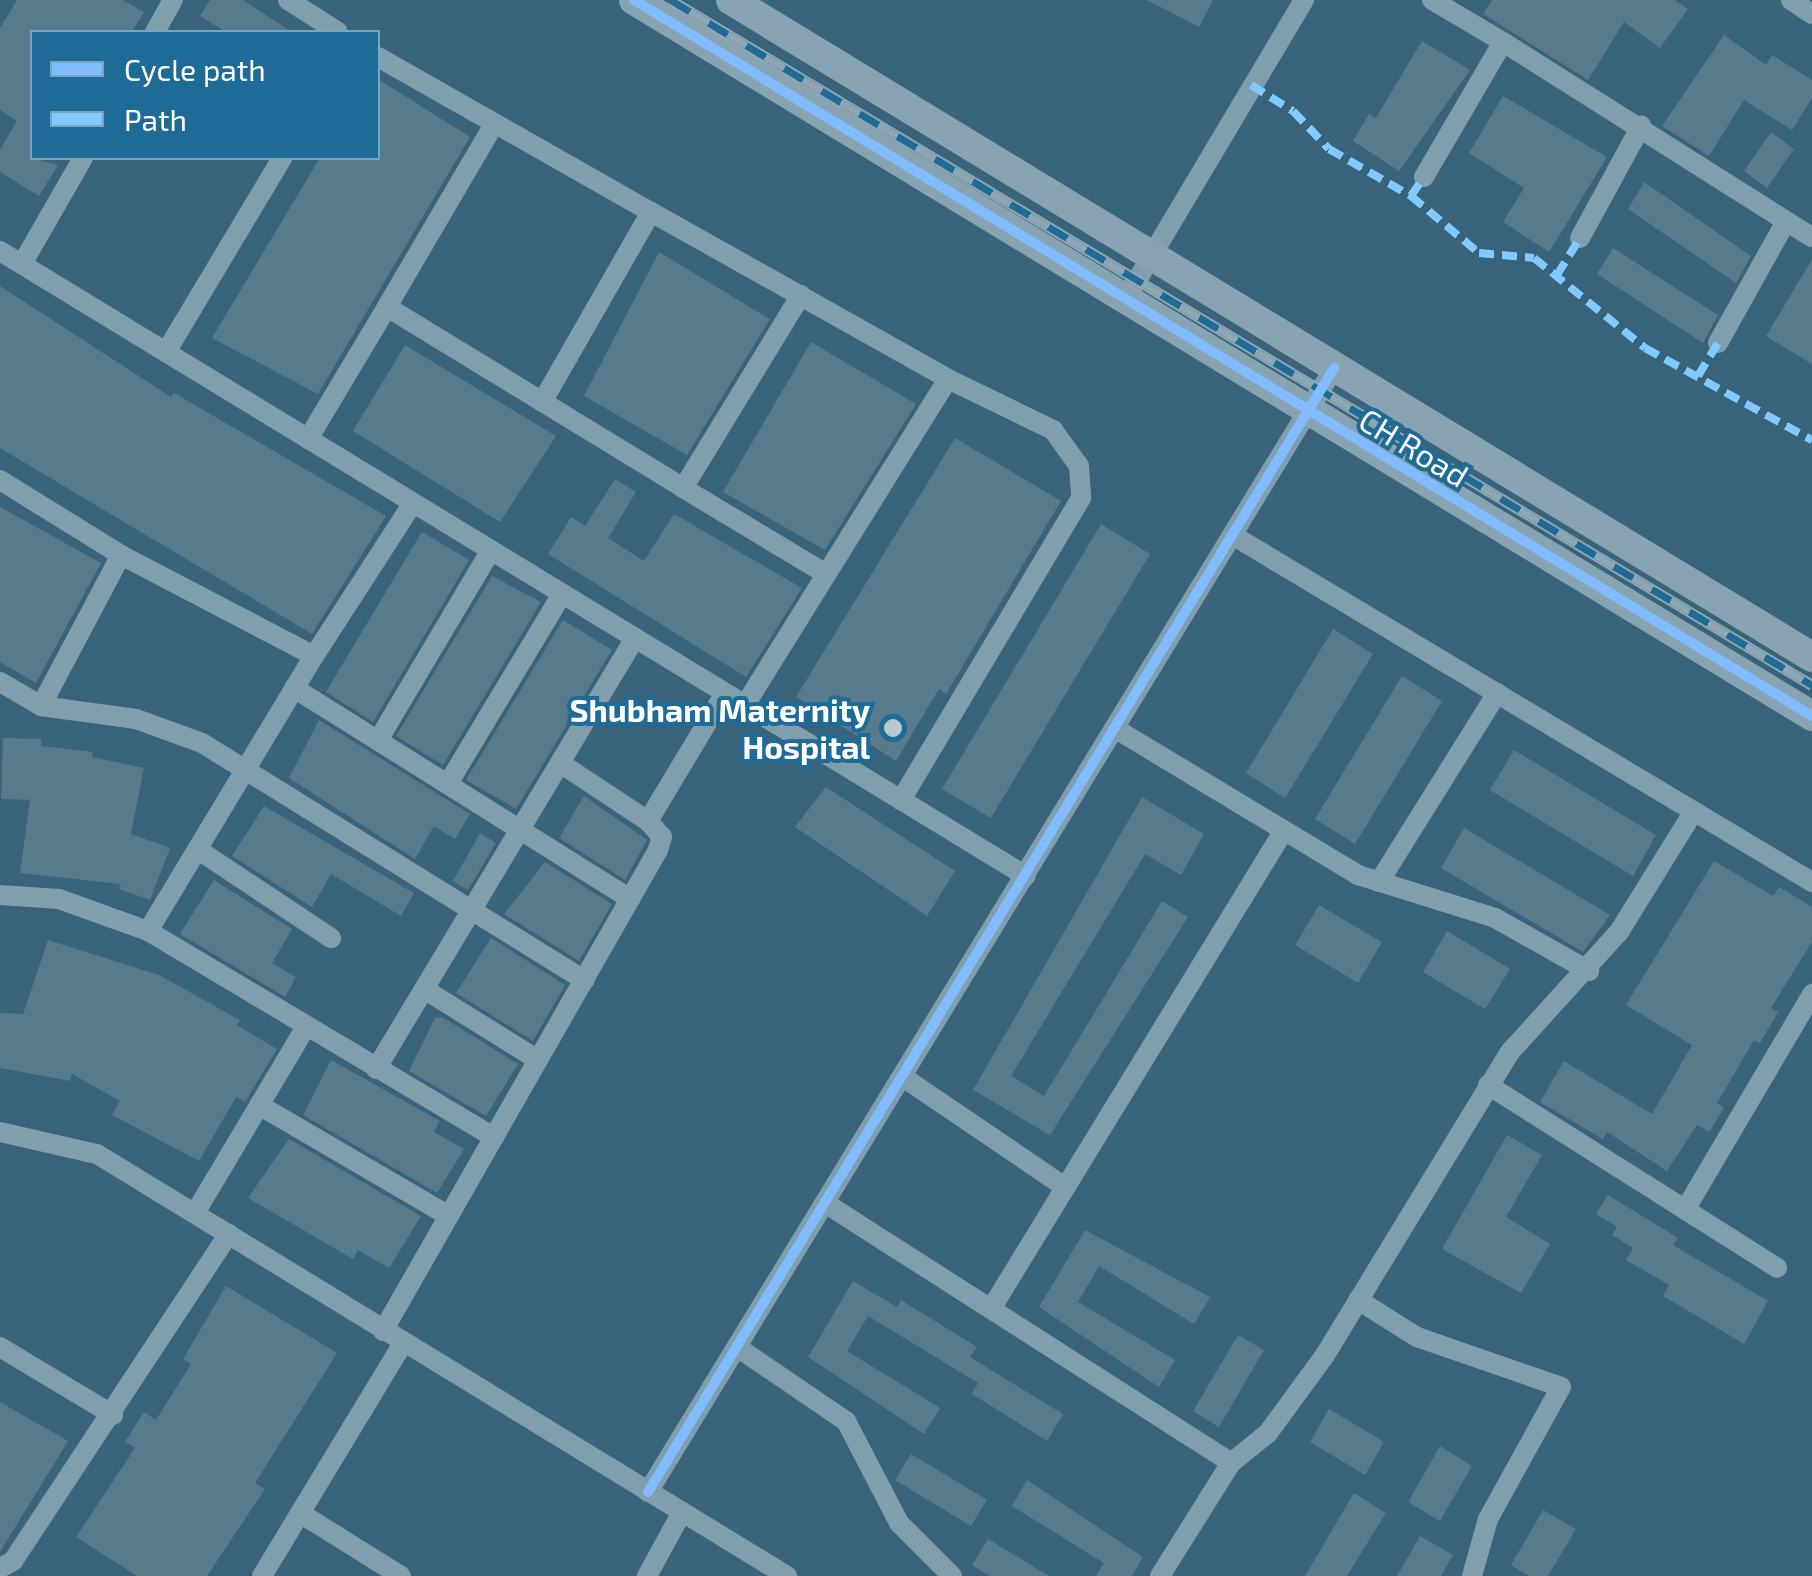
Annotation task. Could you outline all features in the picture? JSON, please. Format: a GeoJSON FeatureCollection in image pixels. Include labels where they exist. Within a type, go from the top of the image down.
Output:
{"type":"FeatureCollection","features":[{"type":"Feature","properties":{"kind":"street"},"geometry":{"type":"LineString","coordinates":[[155,30],[173,0]]}},
{"type":"Feature","properties":{"kind":"street"},"geometry":{"type":"LineString","coordinates":[[288,0],[335,30]]}},
{"type":"Feature","properties":{"kind":"street","name":"CH Road"},"geometry":{"type":"LineString","coordinates":[[634,0],[1124,302],[1812,716]]}},
{"type":"Feature","properties":{"kind":"street","name":"CH Road"},"geometry":{"type":"LineString","coordinates":[[731,0],[1812,657]]}},
{"type":"Feature","properties":{"kind":"street"},"geometry":{"type":"LineString","coordinates":[[1124,302],[1304,0]]}},
{"type":"Feature","properties":{"kind":"street"},"geometry":{"type":"LineString","coordinates":[[1432,0],[1641,126],[1784,223],[1812,237]]}},
{"type":"Feature","properties":{"kind":"street"},"geometry":{"type":"LineString","coordinates":[[1791,0],[1812,14]]}},
{"type":"Feature","properties":{"kind":"street"},"geometry":{"type":"LineString","coordinates":[[1424,177],[1503,42]]}},
{"type":"Feature","properties":{"kind":"street"},"geometry":{"type":"LineString","coordinates":[[380,58],[493,126],[948,379],[1053,430],[1079,466],[1081,498],[900,800]]}},
{"type":"Feature","properties":{"kind":"street"},"geometry":{"type":"LineString","coordinates":[[308,439],[493,126]]}},
{"type":"Feature","properties":{"kind":"street"},"geometry":{"type":"LineString","coordinates":[[1580,238],[1641,126]]}},
{"type":"Feature","properties":{"kind":"street"},"geometry":{"type":"LineString","coordinates":[[22,264],[82,160]]}},
{"type":"Feature","properties":{"kind":"street"},"geometry":{"type":"LineString","coordinates":[[166,352],[281,160]]}},
{"type":"Feature","properties":{"kind":"street"},"geometry":{"type":"LineString","coordinates":[[542,402],[651,212]]}},
{"type":"Feature","properties":{"kind":"street"},"geometry":{"type":"LineString","coordinates":[[1718,343],[1784,223]]}},
{"type":"Feature","properties":{"kind":"street"},"geometry":{"type":"LineString","coordinates":[[0,251],[1026,876]]}},
{"type":"Feature","properties":{"kind":"street"},"geometry":{"type":"LineString","coordinates":[[684,488],[801,295]]}},
{"type":"Feature","properties":{"kind":"street"},"geometry":{"type":"LineString","coordinates":[[387,307],[826,574]]}},
{"type":"Feature","properties":{"kind":"street"},"geometry":{"type":"LineString","coordinates":[[648,1492],[1334,368]]}},
{"type":"Feature","properties":{"kind":"street"},"geometry":{"type":"LineString","coordinates":[[746,705],[948,379]]}},
{"type":"Feature","properties":{"kind":"street"},"geometry":{"type":"LineString","coordinates":[[0,480],[122,555],[314,656]]}},
{"type":"Feature","properties":{"kind":"street"},"geometry":{"type":"LineString","coordinates":[[148,931],[294,688],[413,503]]}},
{"type":"Feature","properties":{"kind":"street"},"geometry":{"type":"LineString","coordinates":[[1234,536],[1812,882]]}},
{"type":"Feature","properties":{"kind":"street"},"geometry":{"type":"LineString","coordinates":[[380,737],[490,550]]}},
{"type":"Feature","properties":{"kind":"street"},"geometry":{"type":"LineString","coordinates":[[33,701],[122,555]]}},
{"type":"Feature","properties":{"kind":"street"},"geometry":{"type":"LineString","coordinates":[[449,782],[562,594]]}},
{"type":"Feature","properties":{"kind":"street"},"geometry":{"type":"LineString","coordinates":[[376,1069],[635,638]]}},
{"type":"Feature","properties":{"kind":"street"},"geometry":{"type":"LineString","coordinates":[[0,682],[33,701]]}},
{"type":"Feature","properties":{"kind":"street"},"geometry":{"type":"LineString","coordinates":[[294,688],[380,737],[519,832],[630,899]]}},
{"type":"Feature","properties":{"kind":"street"},"geometry":{"type":"LineString","coordinates":[[648,821],[726,693]]}},
{"type":"Feature","properties":{"kind":"street"},"geometry":{"type":"LineString","coordinates":[[1379,882],[1496,693]]}},
{"type":"Feature","properties":{"kind":"street"},"geometry":{"type":"LineString","coordinates":[[0,698],[136,719],[202,743],[584,980]]}},
{"type":"Feature","properties":{"kind":"street"},"geometry":{"type":"LineString","coordinates":[[1116,729],[1283,832],[1379,882],[1496,918],[1589,971]]}},
{"type":"Feature","properties":{"kind":"street"},"geometry":{"type":"LineString","coordinates":[[383,1331],[662,837],[648,821],[560,762]]}},
{"type":"Feature","properties":{"kind":"street"},"geometry":{"type":"LineString","coordinates":[[1160,1576],[1231,1463],[1268,1433],[1358,1300],[1488,1086],[1540,1018],[1589,971],[1694,811]]}},
{"type":"Feature","properties":{"kind":"street"},"geometry":{"type":"LineString","coordinates":[[990,1309],[1283,832]]}},
{"type":"Feature","properties":{"kind":"street"},"geometry":{"type":"LineString","coordinates":[[197,849],[331,938]]}},
{"type":"Feature","properties":{"kind":"street"},"geometry":{"type":"LineString","coordinates":[[0,896],[59,899],[148,931],[494,1138]]}},
{"type":"Feature","properties":{"kind":"street"},"geometry":{"type":"LineString","coordinates":[[424,990],[538,1060]]}},
{"type":"Feature","properties":{"kind":"street"},"geometry":{"type":"LineString","coordinates":[[1685,1210],[1812,994]]}},
{"type":"Feature","properties":{"kind":"street"},"geometry":{"type":"LineString","coordinates":[[194,1212],[306,1027]]}},
{"type":"Feature","properties":{"kind":"street"},"geometry":{"type":"LineString","coordinates":[[903,1077],[1065,1187]]}},
{"type":"Feature","properties":{"kind":"street"},"geometry":{"type":"LineString","coordinates":[[1488,1086],[1777,1268]]}},
{"type":"Feature","properties":{"kind":"street"},"geometry":{"type":"LineString","coordinates":[[259,1105],[449,1216]]}},
{"type":"Feature","properties":{"kind":"street"},"geometry":{"type":"LineString","coordinates":[[0,1132],[97,1154],[788,1576]]}},
{"type":"Feature","properties":{"kind":"street"},"geometry":{"type":"LineString","coordinates":[[825,1204],[1231,1463]]}},
{"type":"Feature","properties":{"kind":"street"},"geometry":{"type":"LineString","coordinates":[[0,1568],[14,1561],[229,1234]]}},
{"type":"Feature","properties":{"kind":"street"},"geometry":{"type":"LineString","coordinates":[[1358,1300],[1417,1337],[1560,1387],[1488,1519],[1472,1576]]}},
{"type":"Feature","properties":{"kind":"street"},"geometry":{"type":"LineString","coordinates":[[262,1576],[403,1343]]}},
{"type":"Feature","properties":{"kind":"street"},"geometry":{"type":"LineString","coordinates":[[0,1347],[113,1415]]}},
{"type":"Feature","properties":{"kind":"street"},"geometry":{"type":"LineString","coordinates":[[737,1347],[846,1420],[899,1523],[952,1576]]}},
{"type":"Feature","properties":{"kind":"street"},"geometry":{"type":"LineString","coordinates":[[300,1512],[401,1576]]}},
{"type":"Feature","properties":{"kind":"street"},"geometry":{"type":"LineString","coordinates":[[647,1576],[682,1512]]}},
{"type":"Feature","properties":{"kind":"building"},"geometry":{"type":"Polygon","coordinates":[[[17,0],[123,0],[144,12],[133,30],[30,30],[30,160],[58,165],[39,196],[0,172],[0,150],[17,121],[0,110],[0,28],[17,0]]]}},
{"type":"Feature","properties":{"kind":"building"},"geometry":{"type":"Polygon","coordinates":[[[210,0],[243,0],[289,30],[223,30],[200,16],[210,0]]]}},
{"type":"Feature","properties":{"kind":"building"},"geometry":{"type":"Polygon","coordinates":[[[1147,0],[1213,0],[1199,27],[1147,0]]]}},
{"type":"Feature","properties":{"kind":"building"},"geometry":{"type":"Polygon","coordinates":[[[1492,0],[1675,0],[1688,9],[1660,48],[1624,22],[1588,80],[1483,14],[1492,0]]]}},
{"type":"Feature","properties":{"kind":"building"},"geometry":{"type":"Polygon","coordinates":[[[1724,35],[1766,65],[1772,55],[1812,80],[1812,98],[1792,130],[1744,100],[1709,156],[1662,126],[1724,35]]]}},
{"type":"Feature","properties":{"kind":"building"},"geometry":{"type":"Polygon","coordinates":[[[1422,41],[1470,70],[1399,171],[1353,141],[1369,114],[1376,118],[1422,41]]]}},
{"type":"Feature","properties":{"kind":"building"},"geometry":{"type":"Polygon","coordinates":[[[380,80],[470,137],[318,394],[212,338],[319,160],[380,160],[380,80]]]}},
{"type":"Feature","properties":{"kind":"building"},"geometry":{"type":"Polygon","coordinates":[[[1503,96],[1607,157],[1549,252],[1503,222],[1524,188],[1469,153],[1503,96]]]}},
{"type":"Feature","properties":{"kind":"building"},"geometry":{"type":"Polygon","coordinates":[[[1771,132],[1794,149],[1767,188],[1744,171],[1771,132]]]}},
{"type":"Feature","properties":{"kind":"building"},"geometry":{"type":"Polygon","coordinates":[[[1644,182],[1751,256],[1736,283],[1628,209],[1644,182]]]}},
{"type":"Feature","properties":{"kind":"building"},"geometry":{"type":"Polygon","coordinates":[[[1613,248],[1718,315],[1703,343],[1597,274],[1613,248]]]}},
{"type":"Feature","properties":{"kind":"building"},"geometry":{"type":"Polygon","coordinates":[[[659,252],[770,319],[687,455],[584,396],[659,252]]]}},
{"type":"Feature","properties":{"kind":"building"},"geometry":{"type":"Polygon","coordinates":[[[1812,259],[1812,364],[1766,336],[1812,259]]]}},
{"type":"Feature","properties":{"kind":"building"},"geometry":{"type":"Polygon","coordinates":[[[0,286],[171,397],[174,393],[386,516],[312,634],[0,448],[0,286]]]}},
{"type":"Feature","properties":{"kind":"building"},"geometry":{"type":"Polygon","coordinates":[[[811,342],[916,404],[825,550],[723,492],[811,342]]]}},
{"type":"Feature","properties":{"kind":"building"},"geometry":{"type":"Polygon","coordinates":[[[405,345],[556,436],[500,522],[353,431],[405,345]]]}},
{"type":"Feature","properties":{"kind":"building"},"geometry":{"type":"Polygon","coordinates":[[[955,438],[1061,501],[946,694],[939,689],[896,761],[796,697],[955,438]]]}},
{"type":"Feature","properties":{"kind":"building"},"geometry":{"type":"Polygon","coordinates":[[[615,479],[636,492],[608,538],[644,561],[674,514],[802,588],[746,677],[548,554],[571,517],[585,526],[615,479]]]}},
{"type":"Feature","properties":{"kind":"building"},"geometry":{"type":"Polygon","coordinates":[[[0,507],[101,563],[36,683],[0,662],[0,507]]]}},
{"type":"Feature","properties":{"kind":"building"},"geometry":{"type":"Polygon","coordinates":[[[1101,524],[1150,554],[991,818],[942,789],[1101,524]]]}},
{"type":"Feature","properties":{"kind":"building"},"geometry":{"type":"Polygon","coordinates":[[[422,532],[469,560],[373,722],[326,692],[422,532]]]}},
{"type":"Feature","properties":{"kind":"building"},"geometry":{"type":"Polygon","coordinates":[[[492,576],[541,602],[443,765],[396,736],[492,576]]]}},
{"type":"Feature","properties":{"kind":"building"},"geometry":{"type":"Polygon","coordinates":[[[563,620],[612,650],[516,809],[466,780],[563,620]]]}},
{"type":"Feature","properties":{"kind":"building"},"geometry":{"type":"Polygon","coordinates":[[[1333,629],[1373,654],[1285,798],[1246,773],[1333,629]]]}},
{"type":"Feature","properties":{"kind":"building"},"geometry":{"type":"Polygon","coordinates":[[[1402,676],[1442,701],[1355,844],[1315,819],[1402,676]]]}},
{"type":"Feature","properties":{"kind":"building"},"geometry":{"type":"Polygon","coordinates":[[[319,720],[470,814],[455,839],[434,826],[415,859],[289,778],[319,720]]]}},
{"type":"Feature","properties":{"kind":"building"},"geometry":{"type":"Polygon","coordinates":[[[3,738],[41,739],[41,746],[93,752],[92,757],[144,768],[131,834],[170,848],[150,900],[119,889],[121,884],[20,873],[30,800],[1,799],[3,738]]]}},
{"type":"Feature","properties":{"kind":"building"},"geometry":{"type":"Polygon","coordinates":[[[1514,750],[1656,835],[1633,876],[1490,790],[1514,750]]]}},
{"type":"Feature","properties":{"kind":"building"},"geometry":{"type":"Polygon","coordinates":[[[826,787],[955,871],[927,916],[795,827],[826,787]]]}},
{"type":"Feature","properties":{"kind":"building"},"geometry":{"type":"Polygon","coordinates":[[[584,796],[647,840],[625,880],[559,838],[584,796]]]}},
{"type":"Feature","properties":{"kind":"building"},"geometry":{"type":"Polygon","coordinates":[[[1142,797],[1204,834],[1181,875],[1145,854],[1011,1076],[1044,1096],[1162,901],[1188,917],[1050,1135],[973,1090],[1142,797]]]}},
{"type":"Feature","properties":{"kind":"building"},"geometry":{"type":"Polygon","coordinates":[[[264,806],[414,893],[401,916],[331,874],[312,907],[232,856],[264,806]]]}},
{"type":"Feature","properties":{"kind":"building"},"geometry":{"type":"Polygon","coordinates":[[[1464,828],[1610,915],[1583,952],[1441,868],[1464,828]]]}},
{"type":"Feature","properties":{"kind":"building"},"geometry":{"type":"Polygon","coordinates":[[[480,833],[496,843],[468,890],[453,881],[480,833]]]}},
{"type":"Feature","properties":{"kind":"building"},"geometry":{"type":"Polygon","coordinates":[[[1714,861],[1773,896],[1779,887],[1812,907],[1812,942],[1771,1008],[1778,1012],[1760,1043],[1754,1040],[1717,1103],[1724,1108],[1709,1132],[1697,1125],[1667,1171],[1607,1132],[1603,1139],[1540,1102],[1564,1061],[1652,1114],[1692,1045],[1626,1005],[1714,861]]]}},
{"type":"Feature","properties":{"kind":"building"},"geometry":{"type":"Polygon","coordinates":[[[545,862],[612,904],[579,961],[504,914],[545,862]]]}},
{"type":"Feature","properties":{"kind":"building"},"geometry":{"type":"Polygon","coordinates":[[[214,880],[292,929],[272,963],[296,977],[285,997],[180,934],[214,880]]]}},
{"type":"Feature","properties":{"kind":"building"},"geometry":{"type":"Polygon","coordinates":[[[1319,905],[1382,942],[1358,983],[1295,945],[1319,905]]]}},
{"type":"Feature","properties":{"kind":"building"},"geometry":{"type":"Polygon","coordinates":[[[1447,931],[1510,969],[1485,1009],[1423,972],[1447,931]]]}},
{"type":"Feature","properties":{"kind":"building"},"geometry":{"type":"Polygon","coordinates":[[[491,938],[565,985],[533,1041],[456,993],[491,938]]]}},
{"type":"Feature","properties":{"kind":"building"},"geometry":{"type":"Polygon","coordinates":[[[48,940],[159,975],[240,1020],[237,1025],[277,1049],[245,1102],[236,1097],[199,1161],[112,1115],[120,1101],[72,1074],[70,1081],[0,1068],[0,1013],[23,1014],[48,940]]]}},
{"type":"Feature","properties":{"kind":"building"},"geometry":{"type":"Polygon","coordinates":[[[442,1017],[518,1064],[486,1116],[409,1071],[435,1018],[442,1017]]]}},
{"type":"Feature","properties":{"kind":"building"},"geometry":{"type":"Polygon","coordinates":[[[331,1060],[440,1121],[434,1132],[464,1149],[437,1193],[303,1115],[331,1060]]]}},
{"type":"Feature","properties":{"kind":"building"},"geometry":{"type":"Polygon","coordinates":[[[1507,1135],[1542,1155],[1506,1217],[1550,1244],[1521,1293],[1442,1249],[1507,1135]]]}},
{"type":"Feature","properties":{"kind":"building"},"geometry":{"type":"Polygon","coordinates":[[[289,1139],[421,1216],[389,1268],[358,1250],[353,1259],[248,1198],[289,1139]]]}},
{"type":"Feature","properties":{"kind":"building"},"geometry":{"type":"Polygon","coordinates":[[[1608,1195],[1678,1238],[1673,1245],[1768,1301],[1744,1344],[1663,1296],[1669,1285],[1626,1260],[1633,1248],[1612,1235],[1617,1227],[1596,1214],[1608,1195]]]}},
{"type":"Feature","properties":{"kind":"building"},"geometry":{"type":"Polygon","coordinates":[[[1085,1230],[1210,1297],[1194,1324],[1099,1266],[1078,1302],[1175,1360],[1159,1387],[1039,1307],[1085,1230]]]}},
{"type":"Feature","properties":{"kind":"building"},"geometry":{"type":"Polygon","coordinates":[[[853,1281],[897,1307],[901,1300],[977,1347],[970,1357],[1063,1414],[1047,1441],[972,1394],[978,1383],[868,1316],[847,1351],[940,1408],[924,1434],[808,1357],[853,1281]]]}},
{"type":"Feature","properties":{"kind":"building"},"geometry":{"type":"Polygon","coordinates":[[[226,1286],[337,1353],[255,1483],[265,1489],[207,1576],[137,1576],[76,1537],[135,1448],[125,1442],[144,1412],[156,1420],[191,1364],[183,1359],[226,1286]]]}},
{"type":"Feature","properties":{"kind":"building"},"geometry":{"type":"Polygon","coordinates":[[[1238,1335],[1264,1350],[1219,1427],[1193,1411],[1238,1335]]]}},
{"type":"Feature","properties":{"kind":"building"},"geometry":{"type":"Polygon","coordinates":[[[0,1402],[68,1441],[0,1552],[0,1402]]]}},
{"type":"Feature","properties":{"kind":"building"},"geometry":{"type":"Polygon","coordinates":[[[1329,1409],[1384,1442],[1365,1475],[1310,1442],[1329,1409]]]}},
{"type":"Feature","properties":{"kind":"building"},"geometry":{"type":"Polygon","coordinates":[[[1440,1446],[1472,1466],[1440,1521],[1408,1502],[1440,1446]]]}},
{"type":"Feature","properties":{"kind":"building"},"geometry":{"type":"Polygon","coordinates":[[[911,1454],[987,1500],[971,1526],[895,1480],[911,1454]]]}},
{"type":"Feature","properties":{"kind":"building"},"geometry":{"type":"Polygon","coordinates":[[[1027,1480],[1143,1557],[1132,1576],[1096,1576],[1104,1563],[1012,1506],[1027,1480]]]}},
{"type":"Feature","properties":{"kind":"building"},"geometry":{"type":"Polygon","coordinates":[[[1354,1493],[1386,1513],[1347,1576],[1305,1576],[1354,1493]]]}},
{"type":"Feature","properties":{"kind":"building"},"geometry":{"type":"Polygon","coordinates":[[[1543,1510],[1576,1529],[1548,1576],[1529,1576],[1511,1565],[1543,1510]]]}},
{"type":"Feature","properties":{"kind":"building"},"geometry":{"type":"Polygon","coordinates":[[[1420,1536],[1453,1555],[1441,1576],[1397,1576],[1420,1536]]]}},
{"type":"Feature","properties":{"kind":"building"},"geometry":{"type":"Polygon","coordinates":[[[988,1539],[1049,1576],[990,1576],[972,1565],[988,1539]]]}},
{"type":"Feature","properties":{"kind":"railway"},"geometry":{"type":"LineString","coordinates":[[671,0],[1812,685]]}},
{"type":"Feature","properties":{"kind":"marked path"},"geometry":{"type":"LineString","coordinates":[[1251,85],[1293,111],[1329,149],[1411,196],[1479,253],[1534,258],[1645,348],[1812,440]]}},
{"type":"Feature","properties":{"kind":"marked path"},"geometry":{"type":"LineString","coordinates":[[1411,196],[1424,177]]}},
{"type":"Feature","properties":{"kind":"marked path"},"geometry":{"type":"LineString","coordinates":[[1557,275],[1580,238]]}},
{"type":"Feature","properties":{"kind":"marked path"},"geometry":{"type":"LineString","coordinates":[[1698,376],[1718,343]]}},
{"type":"Feature","properties":{"kind":"cycle path"},"geometry":{"type":"LineString","coordinates":[[634,0],[1812,716]]}},
{"type":"Feature","properties":{"kind":"cycle path"},"geometry":{"type":"LineString","coordinates":[[648,1492],[1334,368]]}},
{"type":"Feature","properties":{"kind":"place","name":"Shubham Maternity Hospital"},"geometry":{"type":"Point","coordinates":[893,728]}}]}
